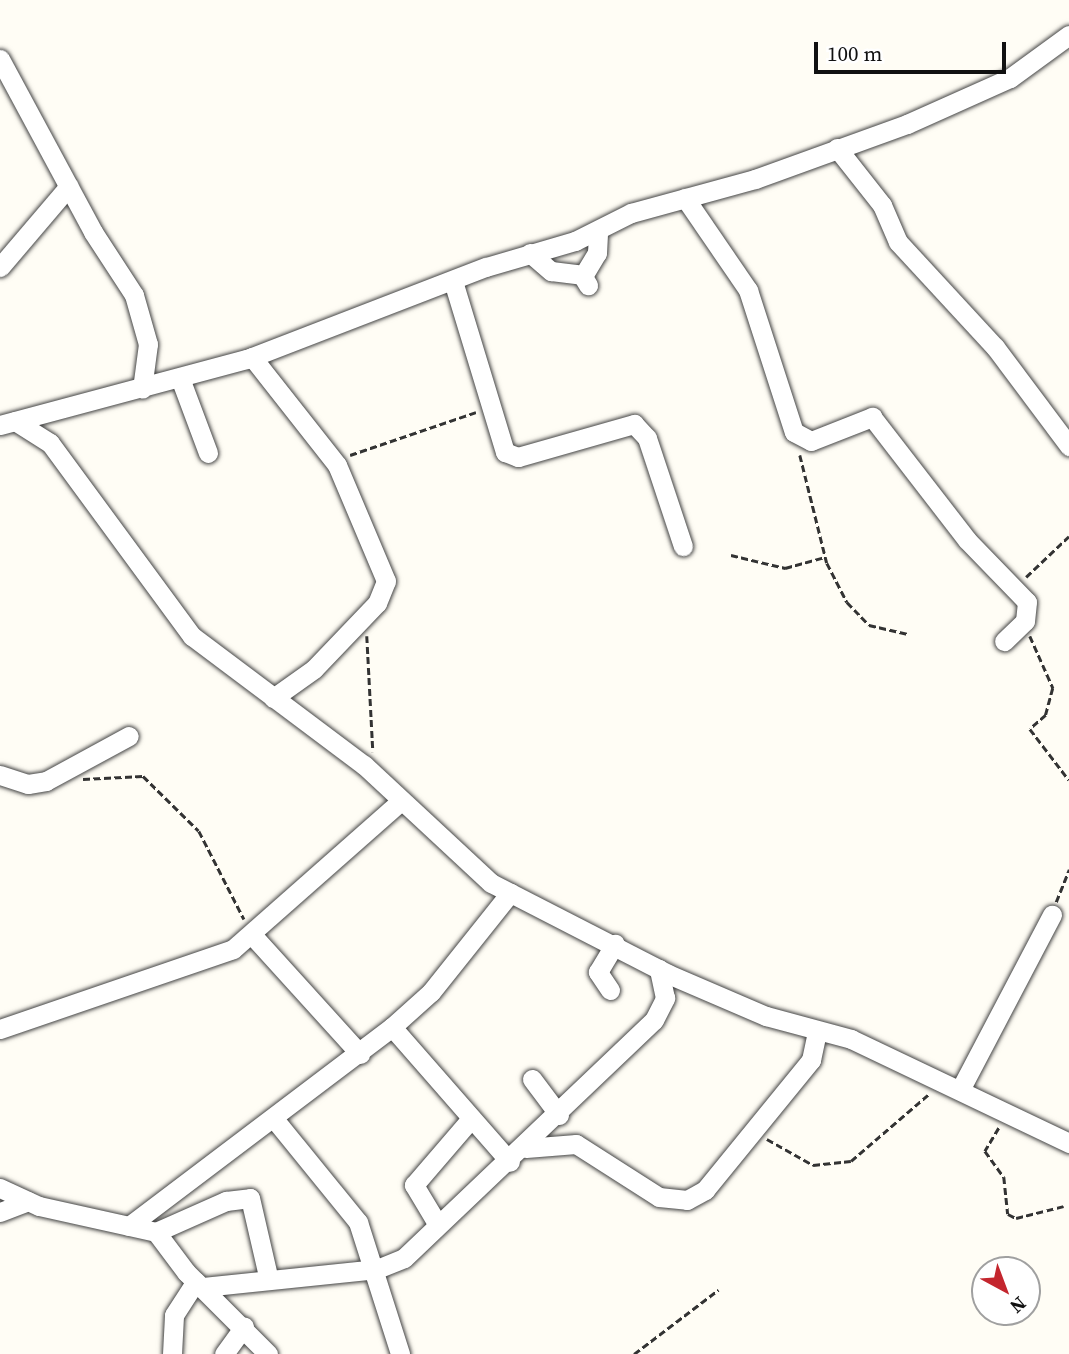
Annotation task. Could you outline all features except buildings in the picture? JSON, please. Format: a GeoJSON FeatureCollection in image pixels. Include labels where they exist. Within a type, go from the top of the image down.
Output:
{"type":"FeatureCollection","features":[{"type":"Feature","properties":{"kind":"street"},"geometry":{"type":"LineString","coordinates":[[7,423],[142,389],[252,357],[453,281],[598,231],[631,212],[685,198],[837,148],[1010,78],[1069,35]]}},
{"type":"Feature","properties":{"kind":"street"},"geometry":{"type":"LineString","coordinates":[[0,59],[145,324],[149,367],[142,389]]}},
{"type":"Feature","properties":{"kind":"street"},"geometry":{"type":"LineString","coordinates":[[837,148],[882,205],[898,242],[1003,356],[1069,446]]}},
{"type":"Feature","properties":{"kind":"street"},"geometry":{"type":"LineString","coordinates":[[0,267],[69,186]]}},
{"type":"Feature","properties":{"kind":"street"},"geometry":{"type":"LineString","coordinates":[[685,198],[748,290],[799,437],[811,441],[872,417],[967,540],[1015,587],[1030,608],[1025,621],[1004,641]]}},
{"type":"Feature","properties":{"kind":"street"},"geometry":{"type":"LineString","coordinates":[[530,253],[551,271],[586,280],[597,253],[598,231]]}},
{"type":"Feature","properties":{"kind":"street"},"geometry":{"type":"LineString","coordinates":[[453,281],[496,415],[505,452],[518,457],[634,424],[651,449],[683,546]]}},
{"type":"Feature","properties":{"kind":"street"},"geometry":{"type":"LineString","coordinates":[[252,357],[333,460],[358,505],[386,581],[368,612],[314,669],[273,698]]}},
{"type":"Feature","properties":{"kind":"street"},"geometry":{"type":"LineString","coordinates":[[180,378],[208,453]]}},
{"type":"Feature","properties":{"kind":"street"},"geometry":{"type":"LineString","coordinates":[[7,423],[50,443],[192,636],[374,775],[453,854],[510,893],[615,944],[659,970],[817,1032],[851,1039],[1069,1143]]}},
{"type":"Feature","properties":{"kind":"street"},"geometry":{"type":"LineString","coordinates":[[0,775],[28,784],[52,778],[129,736]]}},
{"type":"Feature","properties":{"kind":"street"},"geometry":{"type":"LineString","coordinates":[[0,1030],[255,935],[400,802]]}},
{"type":"Feature","properties":{"kind":"street"},"geometry":{"type":"LineString","coordinates":[[129,1226],[275,1120],[392,1027],[438,984],[510,893]]}},
{"type":"Feature","properties":{"kind":"street"},"geometry":{"type":"LineString","coordinates":[[952,1086],[1052,915]]}},
{"type":"Feature","properties":{"kind":"street"},"geometry":{"type":"LineString","coordinates":[[255,935],[360,1054]]}},
{"type":"Feature","properties":{"kind":"street"},"geometry":{"type":"LineString","coordinates":[[610,990],[598,972],[615,944]]}},
{"type":"Feature","properties":{"kind":"street"},"geometry":{"type":"LineString","coordinates":[[172,1354],[174,1315],[200,1284],[377,1269],[404,1258],[526,1148],[654,1020],[665,998],[659,970]]}},
{"type":"Feature","properties":{"kind":"street"},"geometry":{"type":"LineString","coordinates":[[392,1027],[469,1121],[510,1162]]}},
{"type":"Feature","properties":{"kind":"street"},"geometry":{"type":"LineString","coordinates":[[526,1148],[576,1144],[672,1202],[705,1190],[811,1060],[817,1032]]}},
{"type":"Feature","properties":{"kind":"street"},"geometry":{"type":"LineString","coordinates":[[532,1079],[559,1115]]}},
{"type":"Feature","properties":{"kind":"street"},"geometry":{"type":"LineString","coordinates":[[275,1120],[358,1222],[377,1269],[400,1354]]}},
{"type":"Feature","properties":{"kind":"street"},"geometry":{"type":"LineString","coordinates":[[438,1225],[414,1185],[469,1121]]}},
{"type":"Feature","properties":{"kind":"street"},"geometry":{"type":"LineString","coordinates":[[0,1188],[28,1201],[156,1232],[226,1201],[250,1198],[269,1280]]}},
{"type":"Feature","properties":{"kind":"street"},"geometry":{"type":"LineString","coordinates":[[0,1212],[28,1201]]}},
{"type":"Feature","properties":{"kind":"street"},"geometry":{"type":"LineString","coordinates":[[156,1232],[200,1284],[244,1326],[268,1354]]}},
{"type":"Feature","properties":{"kind":"street"},"geometry":{"type":"LineString","coordinates":[[227,1353],[244,1326]]}},
{"type":"Feature","properties":{"kind":"path"},"geometry":{"type":"LineString","coordinates":[[333,460],[480,411],[496,415]]}},
{"type":"Feature","properties":{"kind":"path"},"geometry":{"type":"LineString","coordinates":[[799,437],[825,557],[858,617],[908,634]]}},
{"type":"Feature","properties":{"kind":"path"},"geometry":{"type":"LineString","coordinates":[[1015,587],[1069,536]]}},
{"type":"Feature","properties":{"kind":"path"},"geometry":{"type":"LineString","coordinates":[[731,555],[785,568],[825,557]]}},
{"type":"Feature","properties":{"kind":"path"},"geometry":{"type":"LineString","coordinates":[[368,612],[374,775]]}},
{"type":"Feature","properties":{"kind":"path"},"geometry":{"type":"LineString","coordinates":[[1025,621],[1053,688],[1046,715],[1030,729],[1069,780]]}},
{"type":"Feature","properties":{"kind":"path"},"geometry":{"type":"LineString","coordinates":[[52,778],[143,776],[199,831],[234,904],[255,935]]}},
{"type":"Feature","properties":{"kind":"path"},"geometry":{"type":"LineString","coordinates":[[1052,915],[1069,870]]}},
{"type":"Feature","properties":{"kind":"path"},"geometry":{"type":"LineString","coordinates":[[751,1131],[813,1165],[851,1161],[952,1086]]}},
{"type":"Feature","properties":{"kind":"path"},"geometry":{"type":"LineString","coordinates":[[1009,1114],[985,1150],[1004,1177],[1008,1214],[1016,1218],[1064,1206]]}},
{"type":"Feature","properties":{"kind":"path"},"geometry":{"type":"LineString","coordinates":[[634,1354],[718,1290]]}}]}
